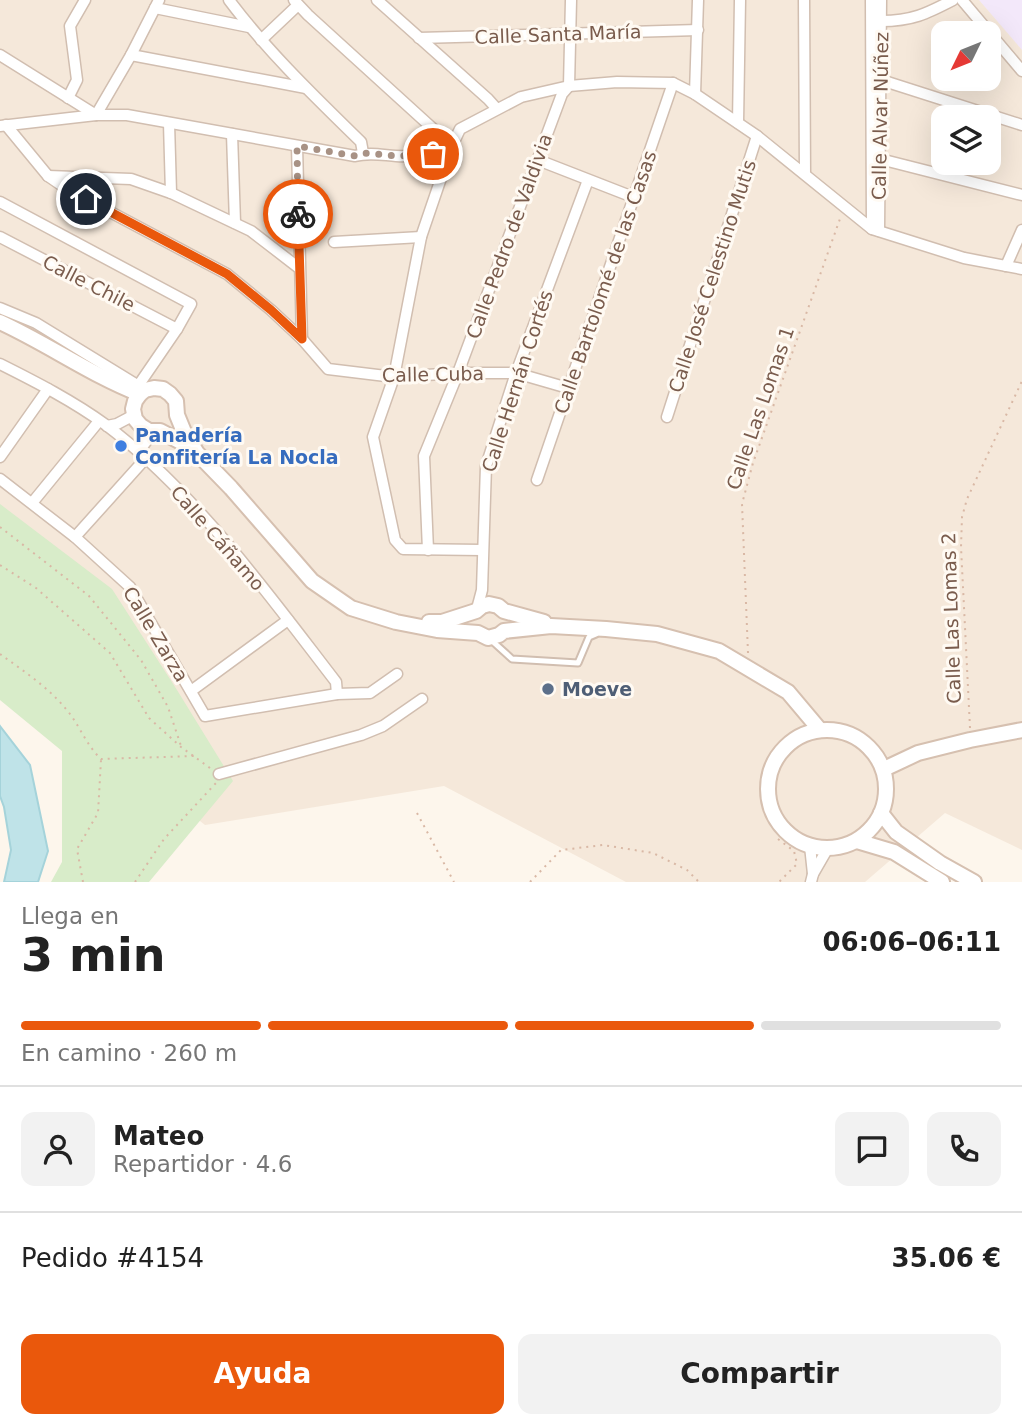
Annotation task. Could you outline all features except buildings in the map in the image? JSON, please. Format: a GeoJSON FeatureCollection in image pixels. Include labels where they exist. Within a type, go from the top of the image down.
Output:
{"type":"FeatureCollection","features":[{"type":"Feature","properties":{"kind":"main road"},"geometry":{"type":"LineString","coordinates":[[0,322],[29,335],[138,398]]}},
{"type":"Feature","properties":{"kind":"main road"},"geometry":{"type":"LineString","coordinates":[[138,398],[154,388],[167,391],[176,401],[177,415],[197,453]]}},
{"type":"Feature","properties":{"kind":"main road"},"geometry":{"type":"LineString","coordinates":[[138,398],[141,426],[181,442],[197,453],[312,581],[351,608],[396,622],[483,636],[499,635],[503,631],[506,623],[498,608]]}},
{"type":"Feature","properties":{"kind":"main road"},"geometry":{"type":"LineString","coordinates":[[157,431],[168,428],[177,415]]}},
{"type":"Feature","properties":{"kind":"main road"},"geometry":{"type":"LineString","coordinates":[[396,622],[442,622],[484,605],[543,621],[551,626]]}},
{"type":"Feature","properties":{"kind":"main road"},"geometry":{"type":"LineString","coordinates":[[476,610],[472,622],[483,636]]}},
{"type":"Feature","properties":{"kind":"main road"},"geometry":{"type":"LineString","coordinates":[[503,631],[551,626],[606,629],[657,634],[719,651],[789,692],[820,730]]}},
{"type":"Feature","properties":{"kind":"main road"},"geometry":{"type":"LineString","coordinates":[[795,702],[801,736]]}},
{"type":"Feature","properties":{"kind":"main road"},"geometry":{"type":"LineString","coordinates":[[820,730],[840,732],[858,739],[873,752],[884,769],[885,795],[881,813],[872,828],[857,841],[842,847],[810,846],[788,835],[776,820],[769,803],[768,784],[772,765],[783,749],[801,736],[820,730]]}},
{"type":"Feature","properties":{"kind":"main road"},"geometry":{"type":"LineString","coordinates":[[884,769],[918,754],[1022,730]]}},
{"type":"Feature","properties":{"kind":"main road"},"geometry":{"type":"LineString","coordinates":[[881,813],[896,832],[940,863],[974,882]]}},
{"type":"Feature","properties":{"kind":"main road"},"geometry":{"type":"LineString","coordinates":[[857,841],[894,852],[942,882]]}},
{"type":"Feature","properties":{"kind":"street"},"geometry":{"type":"LineString","coordinates":[[229,0],[261,40],[361,142],[363,153]]}},
{"type":"Feature","properties":{"kind":"street"},"geometry":{"type":"LineString","coordinates":[[377,0],[497,109]]}},
{"type":"Feature","properties":{"kind":"street"},"geometry":{"type":"LineString","coordinates":[[569,86],[571,0]]}},
{"type":"Feature","properties":{"kind":"street"},"geometry":{"type":"LineString","coordinates":[[695,94],[698,0]]}},
{"type":"Feature","properties":{"kind":"street"},"geometry":{"type":"LineString","coordinates":[[738,123],[740,0]]}},
{"type":"Feature","properties":{"kind":"street"},"geometry":{"type":"LineString","coordinates":[[804,0],[805,174]]}},
{"type":"Feature","properties":{"kind":"street","name":"Calle Alvar Núñez"},"geometry":{"type":"LineString","coordinates":[[871,0],[875,230]]}},
{"type":"Feature","properties":{"kind":"street","name":"Calle Alvar Núñez"},"geometry":{"type":"LineString","coordinates":[[875,230],[880,159],[881,0]]}},
{"type":"Feature","properties":{"kind":"street"},"geometry":{"type":"LineString","coordinates":[[881,21],[902,21],[924,15],[953,0]]}},
{"type":"Feature","properties":{"kind":"street"},"geometry":{"type":"LineString","coordinates":[[962,0],[1022,71]]}},
{"type":"Feature","properties":{"kind":"street"},"geometry":{"type":"LineString","coordinates":[[68,98],[77,80],[70,26],[84,1]]}},
{"type":"Feature","properties":{"kind":"street"},"geometry":{"type":"LineString","coordinates":[[261,40],[296,2],[452,146]]}},
{"type":"Feature","properties":{"kind":"street"},"geometry":{"type":"LineString","coordinates":[[96,115],[157,4],[250,27]]}},
{"type":"Feature","properties":{"kind":"street","name":"Calle Santa María"},"geometry":{"type":"LineString","coordinates":[[419,38],[698,30]]}},
{"type":"Feature","properties":{"kind":"street"},"geometry":{"type":"LineString","coordinates":[[0,55],[96,115]]}},
{"type":"Feature","properties":{"kind":"street"},"geometry":{"type":"LineString","coordinates":[[131,55],[306,88]]}},
{"type":"Feature","properties":{"kind":"street"},"geometry":{"type":"LineString","coordinates":[[880,80],[1022,125]]}},
{"type":"Feature","properties":{"kind":"street"},"geometry":{"type":"LineString","coordinates":[[482,551],[403,549],[396,540],[373,437],[394,377],[421,237],[452,146],[460,129],[497,109],[521,97],[569,86],[617,82],[673,83],[695,94],[757,136],[875,230],[964,258],[1022,269]]}},
{"type":"Feature","properties":{"kind":"street","name":"Calle Bartolomé de las Casas"},"geometry":{"type":"LineString","coordinates":[[537,480],[673,83]]}},
{"type":"Feature","properties":{"kind":"street","name":"Calle Pedro de Valdivia"},"geometry":{"type":"LineString","coordinates":[[428,550],[424,456],[458,373],[562,94],[569,86]]}},
{"type":"Feature","properties":{"kind":"street"},"geometry":{"type":"LineString","coordinates":[[3,125],[96,115],[127,115],[355,156],[363,153],[398,156],[433,154],[452,146]]}},
{"type":"Feature","properties":{"kind":"street"},"geometry":{"type":"LineString","coordinates":[[169,123],[171,193]]}},
{"type":"Feature","properties":{"kind":"street","name":"Calle Cuba"},"geometry":{"type":"LineString","coordinates":[[3,125],[48,176],[67,189],[227,274],[302,339],[328,369],[394,377],[516,373],[568,388]]}},
{"type":"Feature","properties":{"kind":"street"},"geometry":{"type":"LineString","coordinates":[[232,134],[235,223]]}},
{"type":"Feature","properties":{"kind":"street","name":"Calle José Celestino Mutis"},"geometry":{"type":"LineString","coordinates":[[667,417],[757,136]]}},
{"type":"Feature","properties":{"kind":"street"},"geometry":{"type":"LineString","coordinates":[[297,146],[302,339]]}},
{"type":"Feature","properties":{"kind":"street"},"geometry":{"type":"LineString","coordinates":[[880,159],[1022,195]]}},
{"type":"Feature","properties":{"kind":"street"},"geometry":{"type":"LineString","coordinates":[[538,160],[633,197]]}},
{"type":"Feature","properties":{"kind":"street"},"geometry":{"type":"LineString","coordinates":[[48,176],[131,179],[171,193],[251,232],[299,268]]}},
{"type":"Feature","properties":{"kind":"street","name":"Calle Hernán Cortés"},"geometry":{"type":"LineString","coordinates":[[476,610],[482,590],[486,466],[516,373],[588,180]]}},
{"type":"Feature","properties":{"kind":"street"},"geometry":{"type":"LineString","coordinates":[[0,202],[191,304],[138,398],[117,424],[103,423],[32,503]]}},
{"type":"Feature","properties":{"kind":"street"},"geometry":{"type":"LineString","coordinates":[[1006,266],[1022,230]]}},
{"type":"Feature","properties":{"kind":"street","name":"Calle Chile"},"geometry":{"type":"LineString","coordinates":[[0,237],[177,329]]}},
{"type":"Feature","properties":{"kind":"street"},"geometry":{"type":"LineString","coordinates":[[334,242],[421,237]]}},
{"type":"Feature","properties":{"kind":"street"},"geometry":{"type":"LineString","coordinates":[[0,308],[36,323],[138,398]]}},
{"type":"Feature","properties":{"kind":"street","name":"Calle Cáñamo"},"geometry":{"type":"LineString","coordinates":[[0,363],[103,423],[144,456],[216,531],[335,682],[337,694]]}},
{"type":"Feature","properties":{"kind":"street"},"geometry":{"type":"LineString","coordinates":[[0,457],[48,389]]}},
{"type":"Feature","properties":{"kind":"street"},"geometry":{"type":"LineString","coordinates":[[75,537],[144,456],[142,447],[157,431]]}},
{"type":"Feature","properties":{"kind":"street","name":"Calle Zarza"},"geometry":{"type":"LineString","coordinates":[[0,479],[75,537],[130,587],[205,716],[337,694]]}},
{"type":"Feature","properties":{"kind":"street"},"geometry":{"type":"LineString","coordinates":[[482,590],[498,608]]}},
{"type":"Feature","properties":{"kind":"street"},"geometry":{"type":"LineString","coordinates":[[191,691],[288,620]]}},
{"type":"Feature","properties":{"kind":"street"},"geometry":{"type":"LineString","coordinates":[[337,694],[370,693],[397,674]]}},
{"type":"Feature","properties":{"kind":"street"},"geometry":{"type":"LineString","coordinates":[[219,774],[361,735],[383,726],[422,699]]}},
{"type":"Feature","properties":{"kind":"street"},"geometry":{"type":"LineString","coordinates":[[810,846],[812,878]]}},
{"type":"Feature","properties":{"kind":"street"},"geometry":{"type":"LineString","coordinates":[[812,878],[828,848]]}},
{"type":"Feature","properties":{"kind":"lane"},"geometry":{"type":"LineString","coordinates":[[483,636],[512,659],[578,663],[589,637],[606,629]]}},
{"type":"Feature","properties":{"kind":"path","name":"Calle Las Lomas 1"},"geometry":{"type":"LineString","coordinates":[[748,668],[742,504],[753,463],[845,207]]}},
{"type":"Feature","properties":{"kind":"path","name":"Calle Las Lomas 2"},"geometry":{"type":"LineString","coordinates":[[970,740],[962,517],[967,499],[1022,381]]}},
{"type":"Feature","properties":{"kind":"path"},"geometry":{"type":"LineString","coordinates":[[0,527],[89,596],[141,660],[168,707],[181,747]]}},
{"type":"Feature","properties":{"kind":"path"},"geometry":{"type":"LineString","coordinates":[[0,565],[36,588],[110,653],[149,718],[181,747],[222,777],[164,839],[135,882]]}},
{"type":"Feature","properties":{"kind":"path"},"geometry":{"type":"LineString","coordinates":[[0,654],[42,684],[69,713],[101,759],[194,756]]}},
{"type":"Feature","properties":{"kind":"path"},"geometry":{"type":"LineString","coordinates":[[83,882],[77,849],[98,813],[101,759]]}},
{"type":"Feature","properties":{"kind":"path"},"geometry":{"type":"LineString","coordinates":[[417,813],[454,882]]}},
{"type":"Feature","properties":{"kind":"path"},"geometry":{"type":"LineString","coordinates":[[778,839],[793,851],[797,864],[779,882]]}},
{"type":"Feature","properties":{"kind":"path"},"geometry":{"type":"LineString","coordinates":[[530,882],[561,850],[603,845],[653,853],[687,870],[699,882]]}},
{"type":"Feature","properties":{"kind":"shaded area"},"geometry":{"type":"Polygon","coordinates":[[[0,0],[1022,0],[1022,850],[945,813],[865,882],[626,882],[444,786],[205,825],[0,661],[0,0]]]}},
{"type":"Feature","properties":{"kind":"shaded area"},"geometry":{"type":"Polygon","coordinates":[[[979,0],[1022,0],[1022,50],[1001,26],[1001,21],[997,21],[979,0]]]}},
{"type":"Feature","properties":{"kind":"green space"},"geometry":{"type":"Polygon","coordinates":[[[0,504],[112,589],[233,781],[149,882],[51,882],[62,862],[62,751],[0,700],[0,504]]]}},
{"type":"Feature","properties":{"kind":"water"},"geometry":{"type":"Polygon","coordinates":[[[0,726],[30,765],[48,851],[38,882],[4,882],[11,850],[0,796],[0,726]]]}},
{"type":"Feature","properties":{"kind":"way so far"},"geometry":{"type":"LineString","coordinates":[[298,214],[297,146],[355,156],[363,153],[398,156],[433,154]]}},
{"type":"Feature","properties":{"kind":"place","name":"Panadería Confitería La Nocla"},"geometry":{"type":"Point","coordinates":[121,446]}},
{"type":"Feature","properties":{"kind":"place","name":"Moeve"},"geometry":{"type":"Point","coordinates":[548,689]}},
{"type":"Feature","properties":{"kind":"route"},"geometry":{"type":"LineString","coordinates":[[86,199],[227,274],[302,339],[298,214]]}}]}
